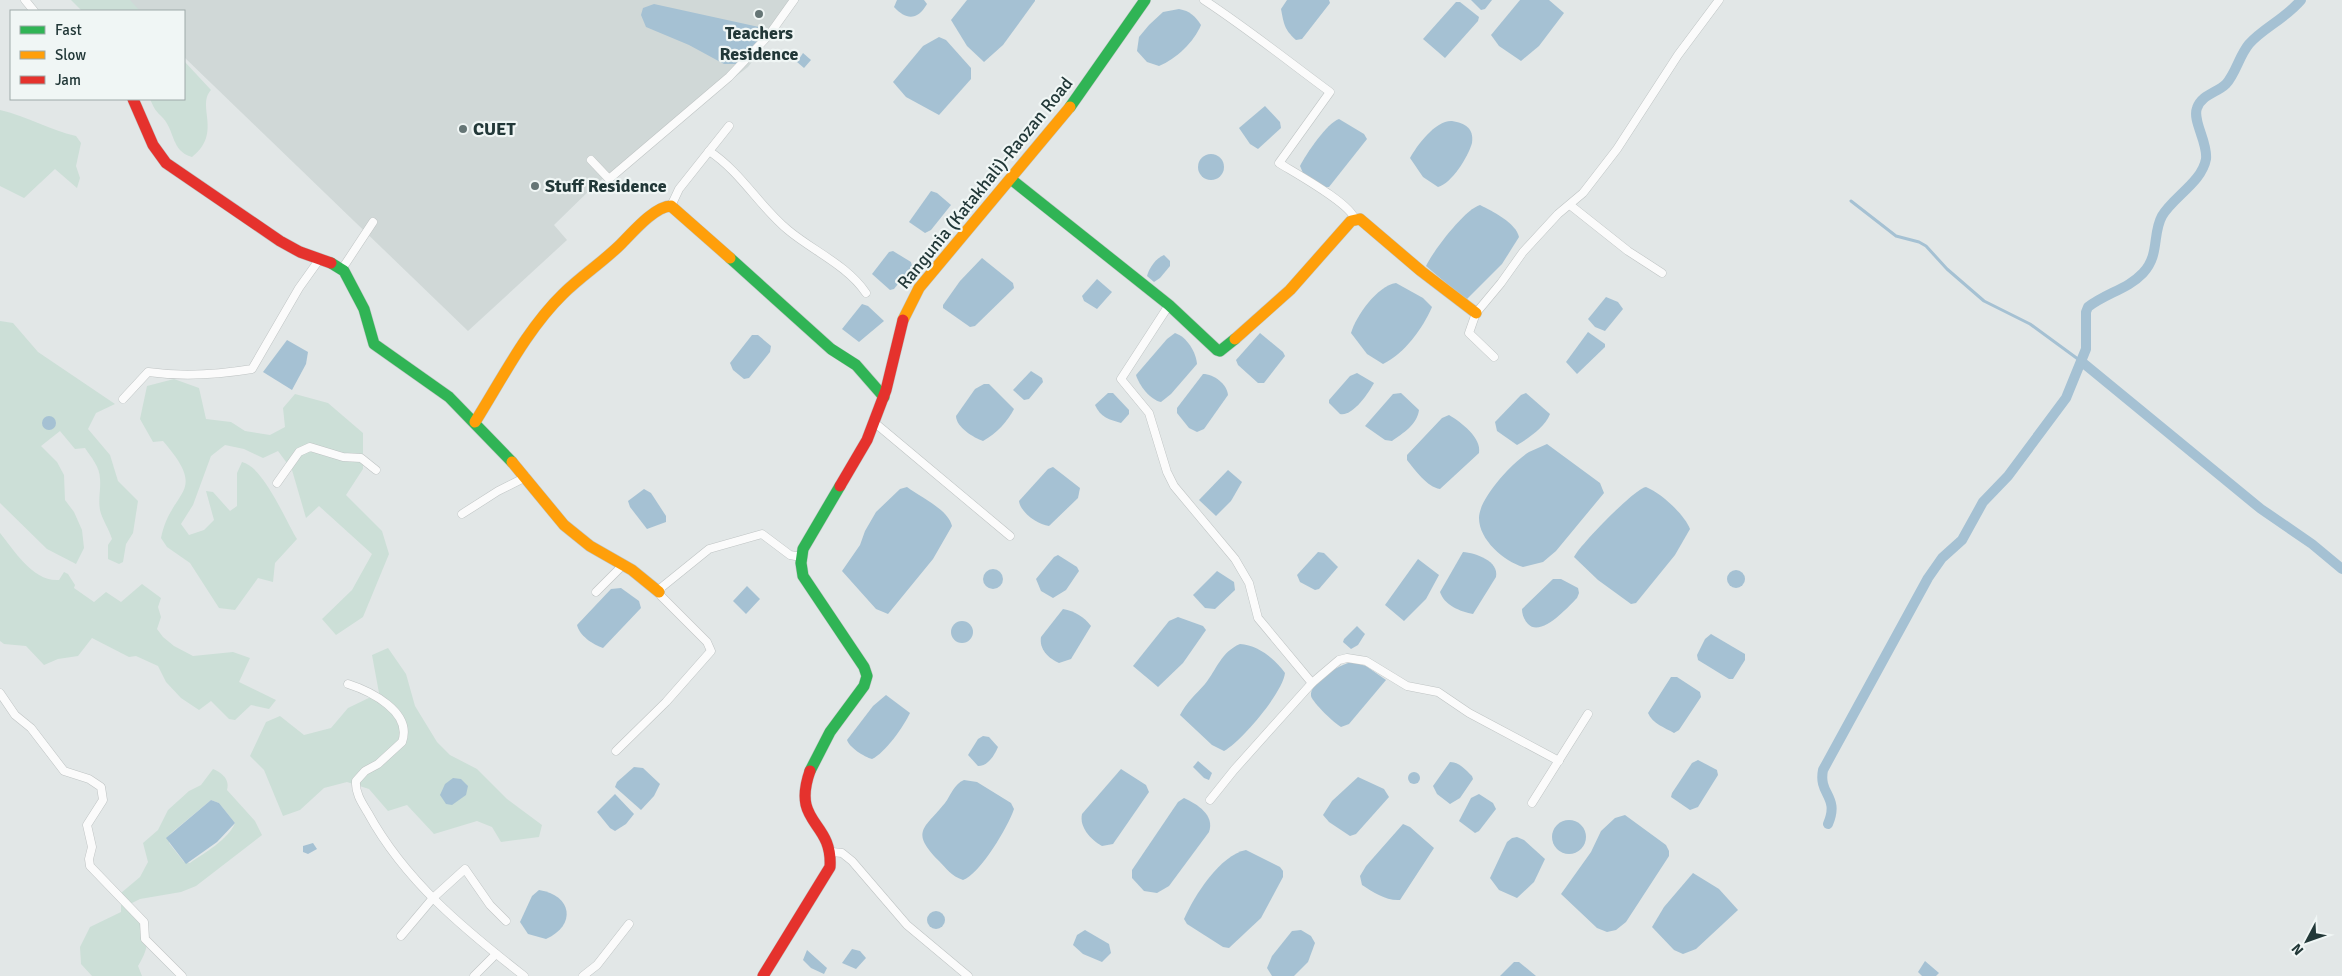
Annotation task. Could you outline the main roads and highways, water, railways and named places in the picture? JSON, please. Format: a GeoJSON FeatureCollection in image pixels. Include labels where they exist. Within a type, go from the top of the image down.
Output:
{"type":"FeatureCollection","features":[{"type":"Feature","properties":{"kind":"water"},"geometry":{"type":"Polygon","coordinates":[[[897,0],[924,0],[927,4],[923,10],[911,17],[894,7],[897,0]]]}},
{"type":"Feature","properties":{"kind":"water"},"geometry":{"type":"Polygon","coordinates":[[[967,0],[1035,1],[1003,45],[984,62],[967,46],[951,20],[967,0]]]}},
{"type":"Feature","properties":{"kind":"water"},"geometry":{"type":"Polygon","coordinates":[[[1287,0],[1329,0],[1330,3],[1302,39],[1296,40],[1285,26],[1283,19],[1281,9],[1287,0]]]}},
{"type":"Feature","properties":{"kind":"water"},"geometry":{"type":"Polygon","coordinates":[[[1471,0],[1492,0],[1485,9],[1481,10],[1471,0]]]}},
{"type":"Feature","properties":{"kind":"water"},"geometry":{"type":"Polygon","coordinates":[[[1520,0],[1549,0],[1564,13],[1539,46],[1521,61],[1499,46],[1491,35],[1520,0]]]}},
{"type":"Feature","properties":{"kind":"water"},"geometry":{"type":"Polygon","coordinates":[[[1456,2],[1460,2],[1479,17],[1478,21],[1445,58],[1423,39],[1456,2]]]}},
{"type":"Feature","properties":{"kind":"water"},"geometry":{"type":"Polygon","coordinates":[[[654,4],[759,27],[768,33],[738,64],[724,64],[689,45],[646,27],[641,15],[643,8],[654,4]]]}},
{"type":"Feature","properties":{"kind":"water"},"geometry":{"type":"Polygon","coordinates":[[[1179,9],[1192,14],[1201,25],[1194,38],[1184,49],[1165,63],[1159,66],[1147,62],[1137,51],[1139,37],[1163,12],[1179,9]]]}},
{"type":"Feature","properties":{"kind":"water"},"geometry":{"type":"Polygon","coordinates":[[[939,37],[946,40],[971,68],[971,79],[939,115],[906,97],[893,82],[923,46],[939,37]]]}},
{"type":"Feature","properties":{"kind":"water"},"geometry":{"type":"Polygon","coordinates":[[[803,53],[811,60],[804,68],[797,62],[803,53]]]}},
{"type":"Feature","properties":{"kind":"water"},"geometry":{"type":"Polygon","coordinates":[[[1265,106],[1280,122],[1281,128],[1258,149],[1250,144],[1239,128],[1265,106]]]}},
{"type":"Feature","properties":{"kind":"water"},"geometry":{"type":"Polygon","coordinates":[[[1339,119],[1364,134],[1367,139],[1329,187],[1325,187],[1303,173],[1300,166],[1323,132],[1339,119]]]}},
{"type":"Feature","properties":{"kind":"water"},"geometry":{"type":"Polygon","coordinates":[[[1452,121],[1468,127],[1472,134],[1472,143],[1459,169],[1449,180],[1438,187],[1423,177],[1410,158],[1428,134],[1440,125],[1452,121]]]}},
{"type":"Feature","properties":{"kind":"water"},"geometry":{"type":"Polygon","coordinates":[[[1211,154],[1220,158],[1224,167],[1220,176],[1211,180],[1202,176],[1198,167],[1202,158],[1211,154]]]}},
{"type":"Feature","properties":{"kind":"water"},"geometry":{"type":"Polygon","coordinates":[[[931,191],[937,193],[951,205],[931,230],[925,233],[909,222],[931,191]]]}},
{"type":"Feature","properties":{"kind":"water"},"geometry":{"type":"Polygon","coordinates":[[[1480,205],[1509,222],[1519,237],[1502,264],[1466,300],[1426,266],[1442,241],[1458,222],[1480,205]]]}},
{"type":"Feature","properties":{"kind":"water"},"geometry":{"type":"Polygon","coordinates":[[[893,251],[911,262],[912,266],[894,289],[890,290],[872,274],[889,252],[893,251]]]}},
{"type":"Feature","properties":{"kind":"water"},"geometry":{"type":"Polygon","coordinates":[[[1164,255],[1170,261],[1170,266],[1154,282],[1147,276],[1148,273],[1156,261],[1164,255]]]}},
{"type":"Feature","properties":{"kind":"water"},"geometry":{"type":"Polygon","coordinates":[[[982,258],[1013,283],[1014,288],[975,326],[970,327],[943,308],[943,305],[960,281],[982,258]]]}},
{"type":"Feature","properties":{"kind":"water"},"geometry":{"type":"Polygon","coordinates":[[[1097,279],[1112,292],[1097,309],[1084,301],[1082,296],[1097,279]]]}},
{"type":"Feature","properties":{"kind":"water"},"geometry":{"type":"Polygon","coordinates":[[[1396,283],[1423,298],[1432,307],[1424,323],[1406,347],[1383,364],[1367,354],[1351,333],[1357,318],[1368,303],[1389,285],[1396,283]]]}},
{"type":"Feature","properties":{"kind":"water"},"geometry":{"type":"Polygon","coordinates":[[[1606,297],[1618,302],[1623,309],[1605,331],[1595,327],[1588,319],[1606,297]]]}},
{"type":"Feature","properties":{"kind":"water"},"geometry":{"type":"Polygon","coordinates":[[[862,304],[868,306],[884,321],[859,342],[842,329],[862,304]]]}},
{"type":"Feature","properties":{"kind":"water"},"geometry":{"type":"Polygon","coordinates":[[[1588,332],[1605,344],[1605,347],[1577,374],[1566,362],[1588,332]]]}},
{"type":"Feature","properties":{"kind":"water"},"geometry":{"type":"Polygon","coordinates":[[[1175,333],[1190,346],[1197,364],[1171,394],[1161,402],[1146,392],[1136,375],[1167,339],[1175,333]]]}},
{"type":"Feature","properties":{"kind":"water"},"geometry":{"type":"Polygon","coordinates":[[[1260,333],[1283,352],[1285,356],[1264,383],[1258,383],[1238,365],[1236,360],[1260,333]]]}},
{"type":"Feature","properties":{"kind":"water"},"geometry":{"type":"Polygon","coordinates":[[[752,335],[758,335],[771,346],[770,352],[749,378],[744,379],[733,370],[730,363],[752,335]]]}},
{"type":"Feature","properties":{"kind":"water"},"geometry":{"type":"Polygon","coordinates":[[[287,340],[308,352],[306,364],[292,390],[263,372],[287,340]]]}},
{"type":"Feature","properties":{"kind":"water"},"geometry":{"type":"Polygon","coordinates":[[[1031,371],[1042,378],[1043,382],[1029,399],[1024,400],[1013,390],[1031,371]]]}},
{"type":"Feature","properties":{"kind":"water"},"geometry":{"type":"Polygon","coordinates":[[[1357,373],[1374,383],[1364,398],[1350,412],[1340,414],[1329,403],[1329,400],[1350,376],[1357,373]]]}},
{"type":"Feature","properties":{"kind":"water"},"geometry":{"type":"Polygon","coordinates":[[[1203,374],[1219,380],[1225,387],[1228,395],[1204,429],[1197,432],[1189,428],[1177,413],[1177,408],[1203,374]]]}},
{"type":"Feature","properties":{"kind":"water"},"geometry":{"type":"Polygon","coordinates":[[[984,384],[989,384],[1014,409],[1001,427],[983,441],[962,428],[956,416],[975,389],[984,384]]]}},
{"type":"Feature","properties":{"kind":"water"},"geometry":{"type":"Polygon","coordinates":[[[1108,393],[1113,393],[1129,410],[1129,414],[1121,423],[1103,415],[1095,405],[1108,393]]]}},
{"type":"Feature","properties":{"kind":"water"},"geometry":{"type":"Polygon","coordinates":[[[1401,393],[1419,410],[1418,415],[1409,428],[1401,435],[1392,441],[1385,440],[1365,426],[1393,394],[1401,393]]]}},
{"type":"Feature","properties":{"kind":"water"},"geometry":{"type":"Polygon","coordinates":[[[1526,393],[1550,414],[1541,428],[1517,445],[1497,431],[1495,422],[1521,395],[1526,393]]]}},
{"type":"Feature","properties":{"kind":"water"},"geometry":{"type":"Polygon","coordinates":[[[1449,415],[1465,426],[1474,436],[1479,447],[1479,453],[1440,489],[1430,485],[1422,478],[1407,460],[1407,455],[1442,418],[1449,415]]]}},
{"type":"Feature","properties":{"kind":"water"},"geometry":{"type":"Polygon","coordinates":[[[49,416],[54,418],[56,423],[54,428],[49,430],[44,428],[42,423],[44,418],[49,416]]]}},
{"type":"Feature","properties":{"kind":"water"},"geometry":{"type":"Polygon","coordinates":[[[1547,444],[1600,483],[1604,493],[1556,551],[1543,562],[1523,567],[1501,555],[1488,542],[1480,526],[1480,510],[1498,481],[1514,464],[1529,452],[1547,444]]]}},
{"type":"Feature","properties":{"kind":"water"},"geometry":{"type":"Polygon","coordinates":[[[1053,467],[1080,488],[1078,498],[1049,526],[1030,517],[1019,501],[1048,469],[1053,467]]]}},
{"type":"Feature","properties":{"kind":"water"},"geometry":{"type":"Polygon","coordinates":[[[1228,470],[1242,482],[1231,501],[1216,516],[1199,500],[1228,470]]]}},
{"type":"Feature","properties":{"kind":"water"},"geometry":{"type":"Polygon","coordinates":[[[907,487],[945,514],[952,526],[933,559],[888,614],[876,609],[842,571],[860,545],[865,531],[876,512],[900,489],[907,487]]]}},
{"type":"Feature","properties":{"kind":"water"},"geometry":{"type":"Polygon","coordinates":[[[1646,487],[1671,505],[1683,517],[1690,529],[1675,555],[1636,603],[1631,604],[1598,580],[1574,557],[1585,542],[1607,519],[1631,497],[1646,487]]]}},
{"type":"Feature","properties":{"kind":"water"},"geometry":{"type":"Polygon","coordinates":[[[644,489],[651,493],[666,516],[666,522],[647,529],[630,507],[628,501],[644,489]]]}},
{"type":"Feature","properties":{"kind":"water"},"geometry":{"type":"Polygon","coordinates":[[[1318,552],[1324,553],[1338,567],[1319,589],[1315,590],[1300,582],[1297,575],[1318,552]]]}},
{"type":"Feature","properties":{"kind":"water"},"geometry":{"type":"Polygon","coordinates":[[[1463,552],[1480,556],[1490,562],[1496,571],[1496,577],[1473,614],[1463,612],[1449,604],[1440,592],[1463,552]]]}},
{"type":"Feature","properties":{"kind":"water"},"geometry":{"type":"Polygon","coordinates":[[[1058,555],[1077,567],[1079,571],[1066,590],[1053,598],[1041,591],[1036,579],[1054,557],[1058,555]]]}},
{"type":"Feature","properties":{"kind":"water"},"geometry":{"type":"Polygon","coordinates":[[[1418,559],[1439,575],[1426,599],[1404,621],[1385,605],[1418,559]]]}},
{"type":"Feature","properties":{"kind":"water"},"geometry":{"type":"Polygon","coordinates":[[[993,569],[1000,572],[1003,579],[1000,586],[993,589],[986,586],[983,579],[986,572],[993,569]]]}},
{"type":"Feature","properties":{"kind":"water"},"geometry":{"type":"Polygon","coordinates":[[[1736,570],[1744,575],[1745,579],[1740,587],[1736,588],[1728,583],[1727,579],[1732,571],[1736,570]]]}},
{"type":"Feature","properties":{"kind":"water"},"geometry":{"type":"Polygon","coordinates":[[[1217,571],[1234,582],[1235,590],[1215,609],[1205,608],[1193,595],[1217,571]]]}},
{"type":"Feature","properties":{"kind":"water"},"geometry":{"type":"Polygon","coordinates":[[[1553,579],[1561,579],[1578,588],[1577,598],[1554,620],[1540,627],[1533,627],[1525,621],[1522,609],[1553,579]]]}},
{"type":"Feature","properties":{"kind":"water"},"geometry":{"type":"Polygon","coordinates":[[[747,586],[760,599],[746,614],[733,601],[747,586]]]}},
{"type":"Feature","properties":{"kind":"water"},"geometry":{"type":"Polygon","coordinates":[[[621,588],[639,601],[641,608],[603,648],[595,645],[580,632],[577,625],[611,589],[621,588]]]}},
{"type":"Feature","properties":{"kind":"water"},"geometry":{"type":"Polygon","coordinates":[[[1063,609],[1079,615],[1091,626],[1071,659],[1059,663],[1045,653],[1041,645],[1041,637],[1063,609]]]}},
{"type":"Feature","properties":{"kind":"water"},"geometry":{"type":"Polygon","coordinates":[[[1178,617],[1203,626],[1206,630],[1183,663],[1158,687],[1133,666],[1169,621],[1178,617]]]}},
{"type":"Feature","properties":{"kind":"water"},"geometry":{"type":"Polygon","coordinates":[[[962,621],[970,624],[973,632],[970,640],[962,643],[954,640],[951,632],[954,624],[962,621]]]}},
{"type":"Feature","properties":{"kind":"water"},"geometry":{"type":"Polygon","coordinates":[[[1357,626],[1365,634],[1358,645],[1351,649],[1343,642],[1357,626]]]}},
{"type":"Feature","properties":{"kind":"water"},"geometry":{"type":"Polygon","coordinates":[[[1711,634],[1745,654],[1745,660],[1733,679],[1729,679],[1698,660],[1697,655],[1705,639],[1711,634]]]}},
{"type":"Feature","properties":{"kind":"water"},"geometry":{"type":"Polygon","coordinates":[[[1240,644],[1260,650],[1285,673],[1283,681],[1270,703],[1251,727],[1232,746],[1224,751],[1212,745],[1180,715],[1205,684],[1224,656],[1240,644]]]}},
{"type":"Feature","properties":{"kind":"water"},"geometry":{"type":"Polygon","coordinates":[[[1352,662],[1366,666],[1386,680],[1349,724],[1341,727],[1329,717],[1311,696],[1315,685],[1326,675],[1340,666],[1352,662]]]}},
{"type":"Feature","properties":{"kind":"water"},"geometry":{"type":"Polygon","coordinates":[[[1671,677],[1677,677],[1700,692],[1701,697],[1679,730],[1674,733],[1656,722],[1648,713],[1671,677]]]}},
{"type":"Feature","properties":{"kind":"water"},"geometry":{"type":"Polygon","coordinates":[[[886,695],[910,713],[894,739],[872,759],[857,751],[847,740],[873,706],[886,695]]]}},
{"type":"Feature","properties":{"kind":"water"},"geometry":{"type":"Polygon","coordinates":[[[983,736],[989,737],[998,747],[988,762],[978,766],[968,755],[978,739],[983,736]]]}},
{"type":"Feature","properties":{"kind":"water"},"geometry":{"type":"Polygon","coordinates":[[[1698,760],[1717,770],[1718,775],[1698,807],[1690,810],[1671,797],[1692,763],[1698,760]]]}},
{"type":"Feature","properties":{"kind":"water"},"geometry":{"type":"Polygon","coordinates":[[[1198,761],[1212,773],[1209,780],[1204,778],[1193,767],[1198,761]]]}},
{"type":"Feature","properties":{"kind":"water"},"geometry":{"type":"Polygon","coordinates":[[[1450,762],[1462,767],[1473,779],[1460,798],[1450,804],[1437,794],[1433,786],[1450,762]]]}},
{"type":"Feature","properties":{"kind":"water"},"geometry":{"type":"Polygon","coordinates":[[[634,767],[643,768],[660,784],[654,796],[641,810],[615,787],[617,782],[634,767]]]}},
{"type":"Feature","properties":{"kind":"water"},"geometry":{"type":"Polygon","coordinates":[[[1121,769],[1146,785],[1149,792],[1113,844],[1102,846],[1087,833],[1082,824],[1082,814],[1121,769]]]}},
{"type":"Feature","properties":{"kind":"water"},"geometry":{"type":"Polygon","coordinates":[[[1416,772],[1419,773],[1419,783],[1412,784],[1409,783],[1408,776],[1409,773],[1416,772]]]}},
{"type":"Feature","properties":{"kind":"water"},"geometry":{"type":"Polygon","coordinates":[[[1358,777],[1384,789],[1389,797],[1356,834],[1350,836],[1329,822],[1323,815],[1332,801],[1358,777]]]}},
{"type":"Feature","properties":{"kind":"water"},"geometry":{"type":"Polygon","coordinates":[[[453,778],[461,779],[468,786],[466,795],[452,805],[446,804],[440,795],[445,784],[453,778]]]}},
{"type":"Feature","properties":{"kind":"water"},"geometry":{"type":"Polygon","coordinates":[[[964,780],[977,782],[1011,803],[1014,809],[1000,838],[985,860],[970,876],[963,880],[952,874],[930,851],[925,843],[923,830],[945,803],[955,787],[964,780]]]}},
{"type":"Feature","properties":{"kind":"water"},"geometry":{"type":"Polygon","coordinates":[[[615,794],[634,814],[626,824],[615,831],[610,828],[597,812],[615,794]]]}},
{"type":"Feature","properties":{"kind":"water"},"geometry":{"type":"Polygon","coordinates":[[[1479,794],[1493,803],[1496,809],[1479,831],[1475,833],[1459,821],[1471,798],[1479,794]]]}},
{"type":"Feature","properties":{"kind":"water"},"geometry":{"type":"Polygon","coordinates":[[[1184,798],[1194,803],[1207,815],[1210,826],[1209,832],[1169,886],[1157,893],[1144,891],[1132,878],[1132,870],[1178,802],[1184,798]]]}},
{"type":"Feature","properties":{"kind":"water"},"geometry":{"type":"Polygon","coordinates":[[[211,800],[219,803],[235,823],[217,842],[186,864],[166,838],[211,800]]]}},
{"type":"Feature","properties":{"kind":"water"},"geometry":{"type":"Polygon","coordinates":[[[1625,815],[1666,845],[1669,856],[1626,922],[1616,930],[1607,932],[1597,928],[1561,894],[1591,852],[1601,831],[1615,818],[1625,815]]]}},
{"type":"Feature","properties":{"kind":"water"},"geometry":{"type":"Polygon","coordinates":[[[1569,820],[1576,821],[1581,825],[1585,830],[1585,844],[1581,849],[1576,853],[1569,854],[1562,853],[1557,849],[1553,844],[1552,837],[1553,830],[1557,825],[1562,821],[1569,820]]]}},
{"type":"Feature","properties":{"kind":"water"},"geometry":{"type":"Polygon","coordinates":[[[1403,824],[1410,827],[1434,848],[1400,900],[1395,900],[1380,896],[1362,885],[1360,876],[1366,866],[1403,824]]]}},
{"type":"Feature","properties":{"kind":"water"},"geometry":{"type":"Polygon","coordinates":[[[1517,837],[1524,840],[1545,859],[1534,882],[1517,898],[1499,890],[1490,878],[1507,842],[1517,837]]]}},
{"type":"Feature","properties":{"kind":"water"},"geometry":{"type":"Polygon","coordinates":[[[313,843],[317,849],[308,854],[303,852],[303,846],[313,843]]]}},
{"type":"Feature","properties":{"kind":"water"},"geometry":{"type":"Polygon","coordinates":[[[1246,850],[1280,867],[1283,871],[1283,877],[1261,918],[1229,948],[1223,947],[1187,924],[1184,919],[1194,899],[1209,878],[1236,853],[1246,850]]]}},
{"type":"Feature","properties":{"kind":"water"},"geometry":{"type":"Polygon","coordinates":[[[1693,873],[1719,889],[1738,910],[1696,949],[1683,954],[1674,950],[1652,927],[1664,907],[1693,873]]]}},
{"type":"Feature","properties":{"kind":"water"},"geometry":{"type":"Polygon","coordinates":[[[539,890],[550,893],[558,898],[564,904],[566,911],[566,919],[563,926],[546,939],[528,934],[520,922],[532,896],[539,890]]]}},
{"type":"Feature","properties":{"kind":"water"},"geometry":{"type":"Polygon","coordinates":[[[932,911],[940,911],[945,916],[943,927],[932,929],[927,924],[927,916],[932,911]]]}},
{"type":"Feature","properties":{"kind":"water"},"geometry":{"type":"Polygon","coordinates":[[[1085,930],[1109,944],[1111,953],[1102,962],[1083,954],[1073,945],[1077,935],[1085,930]]]}},
{"type":"Feature","properties":{"kind":"water"},"geometry":{"type":"Polygon","coordinates":[[[1301,930],[1311,936],[1315,943],[1308,962],[1294,976],[1272,976],[1267,968],[1272,956],[1292,931],[1301,930]]]}},
{"type":"Feature","properties":{"kind":"water"},"geometry":{"type":"Polygon","coordinates":[[[852,949],[860,951],[866,958],[856,969],[842,963],[852,949]]]}},
{"type":"Feature","properties":{"kind":"water"},"geometry":{"type":"Polygon","coordinates":[[[807,950],[827,968],[824,974],[811,968],[803,960],[807,950]]]}},
{"type":"Feature","properties":{"kind":"water"},"geometry":{"type":"Polygon","coordinates":[[[1925,961],[1939,973],[1936,976],[1922,976],[1918,972],[1925,961]]]}},
{"type":"Feature","properties":{"kind":"water"},"geometry":{"type":"Polygon","coordinates":[[[1514,962],[1519,962],[1536,976],[1500,976],[1514,962]]]}},
{"type":"Feature","properties":{"kind":"waterway"},"geometry":{"type":"LineString","coordinates":[[1828,824],[1832,807],[1823,785],[1823,770],[1928,578],[1942,558],[1962,540],[1983,502],[2008,476],[2066,398],[2086,349],[2086,312],[2088,307],[2131,283],[2143,273],[2152,259],[2157,230],[2162,216],[2199,175],[2206,159],[2205,146],[2196,113],[2199,103],[2226,84],[2249,44],[2288,13],[2301,0]]}},
{"type":"Feature","properties":{"kind":"waterway"},"geometry":{"type":"LineString","coordinates":[[1851,201],[1896,236],[1919,242],[1926,246],[1947,269],[1984,301],[2030,324],[2082,362]]}},
{"type":"Feature","properties":{"kind":"waterway"},"geometry":{"type":"LineString","coordinates":[[2082,362],[2261,509],[2312,544],[2342,569]]}},
{"type":"Feature","properties":{"kind":"place","name":"Teachers Residence"},"geometry":{"type":"Point","coordinates":[759,14]}},
{"type":"Feature","properties":{"kind":"place","name":"CUET"},"geometry":{"type":"Point","coordinates":[463,129]}},
{"type":"Feature","properties":{"kind":"place","name":"Stuff Residence"},"geometry":{"type":"Point","coordinates":[535,186]}}]}
